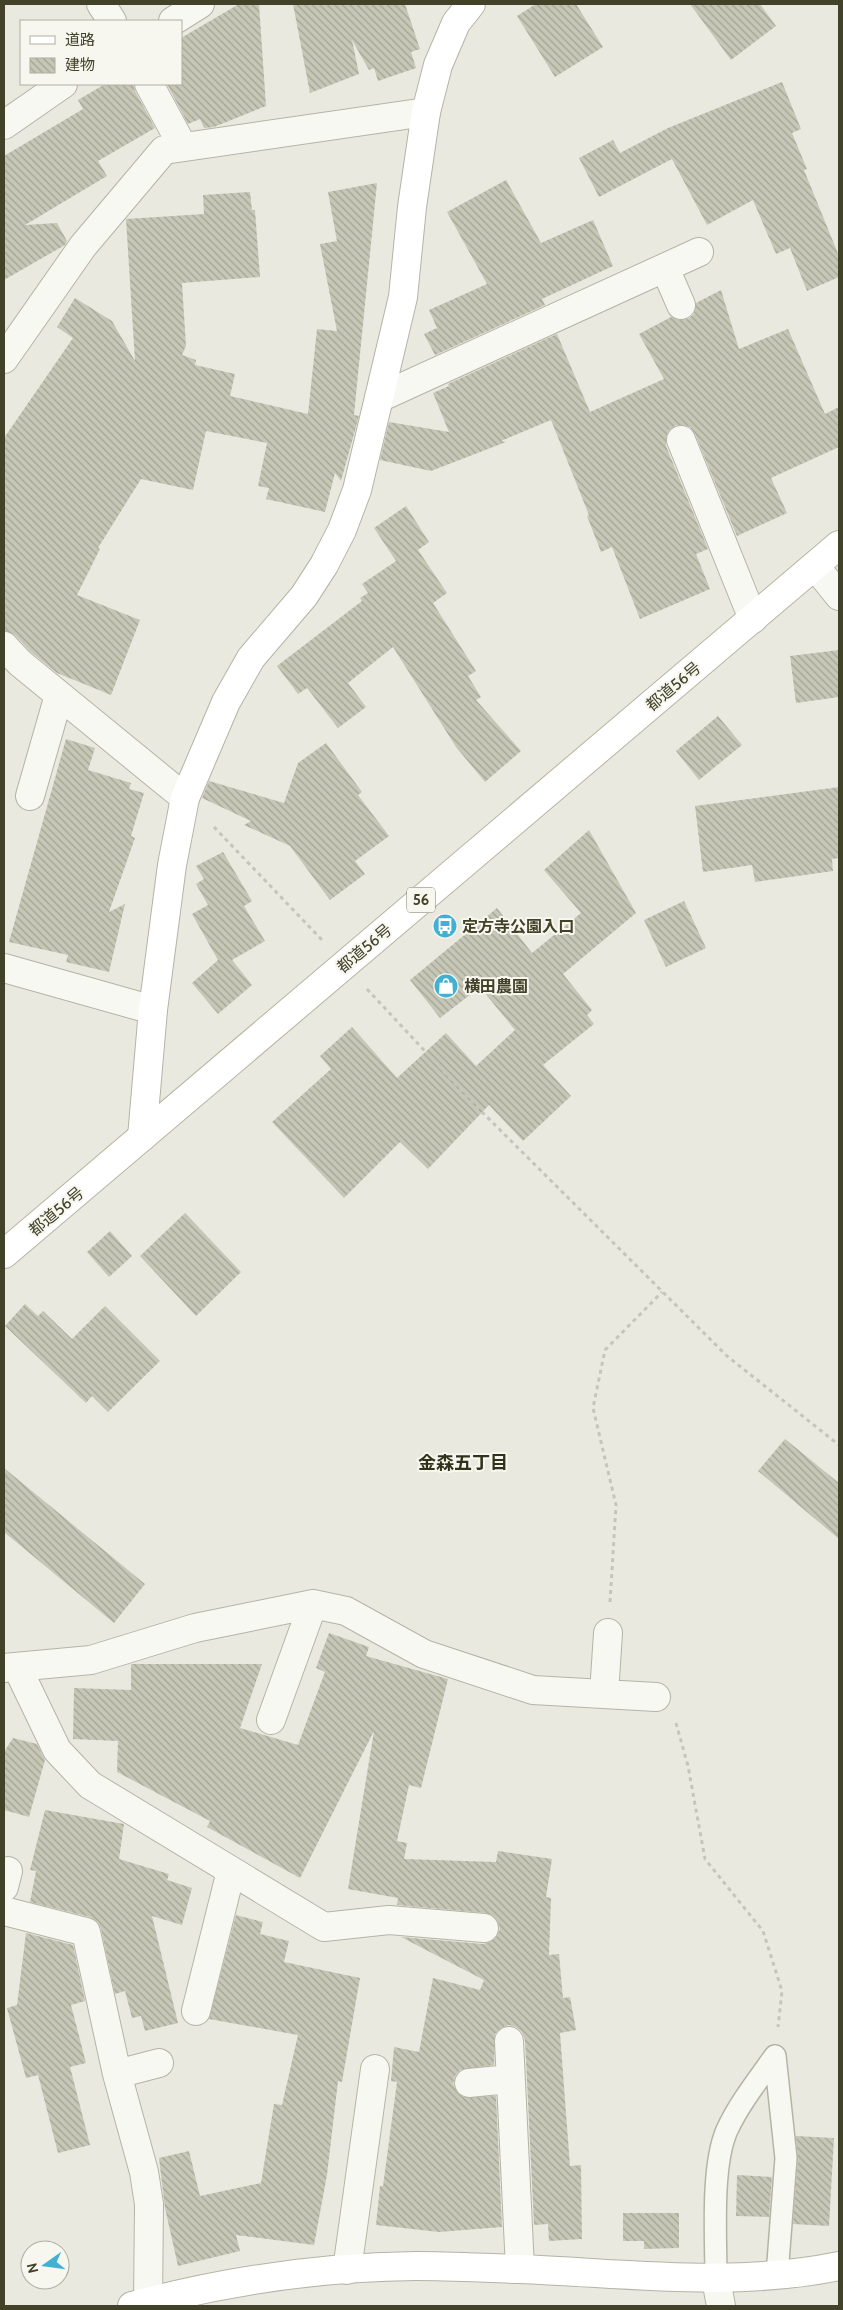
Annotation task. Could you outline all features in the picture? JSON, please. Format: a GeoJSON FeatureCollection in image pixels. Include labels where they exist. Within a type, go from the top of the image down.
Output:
{"type":"FeatureCollection","features":[{"type":"Feature","properties":{"kind":"street"},"geometry":{"type":"LineString","coordinates":[[101,4],[111,20]]}},
{"type":"Feature","properties":{"kind":"street"},"geometry":{"type":"LineString","coordinates":[[175,20],[200,4]]}},
{"type":"Feature","properties":{"kind":"street"},"geometry":{"type":"LineString","coordinates":[[142,1137],[153,1010],[172,865],[185,798],[226,702],[251,658],[304,596],[324,565],[342,530],[357,490],[403,297],[412,207],[426,112],[438,65],[456,23],[471,4]]}},
{"type":"Feature","properties":{"kind":"street"},"geometry":{"type":"LineString","coordinates":[[4,125],[62,85]]}},
{"type":"Feature","properties":{"kind":"street"},"geometry":{"type":"LineString","coordinates":[[150,85],[184,147]]}},
{"type":"Feature","properties":{"kind":"street"},"geometry":{"type":"LineString","coordinates":[[4,359],[83,246],[164,150],[426,112]]}},
{"type":"Feature","properties":{"kind":"street"},"geometry":{"type":"LineString","coordinates":[[379,398],[699,252]]}},
{"type":"Feature","properties":{"kind":"street"},"geometry":{"type":"LineString","coordinates":[[665,268],[681,305]]}},
{"type":"Feature","properties":{"kind":"street"},"geometry":{"type":"LineString","coordinates":[[681,440],[753,619]]}},
{"type":"Feature","properties":{"kind":"street","name":"都道56号"},"geometry":{"type":"LineString","coordinates":[[4,1254],[839,545]]}},
{"type":"Feature","properties":{"kind":"street"},"geometry":{"type":"LineString","coordinates":[[815,566],[839,596]]}},
{"type":"Feature","properties":{"kind":"street"},"geometry":{"type":"LineString","coordinates":[[4,646],[20,663],[185,798]]}},
{"type":"Feature","properties":{"kind":"street"},"geometry":{"type":"LineString","coordinates":[[30,796],[59,695]]}},
{"type":"Feature","properties":{"kind":"street"},"geometry":{"type":"LineString","coordinates":[[4,968],[153,1010]]}},
{"type":"Feature","properties":{"kind":"street"},"geometry":{"type":"LineString","coordinates":[[271,1720],[313,1604]]}},
{"type":"Feature","properties":{"kind":"street"},"geometry":{"type":"LineString","coordinates":[[484,1928],[389,1920],[324,1927],[90,1785],[57,1750],[11,1668],[91,1660],[195,1628],[313,1604],[346,1611],[424,1654],[533,1690],[656,1697]]}},
{"type":"Feature","properties":{"kind":"street"},"geometry":{"type":"LineString","coordinates":[[604,1694],[608,1633]]}},
{"type":"Feature","properties":{"kind":"street"},"geometry":{"type":"LineString","coordinates":[[196,2011],[231,1871]]}},
{"type":"Feature","properties":{"kind":"street"},"geometry":{"type":"LineString","coordinates":[[4,1911],[86,1932],[118,2074],[144,2172],[149,2204],[140,2304],[213,2286],[273,2276],[416,2266],[520,2269],[716,2279],[777,2275],[839,2266]]}},
{"type":"Feature","properties":{"kind":"street"},"geometry":{"type":"LineString","coordinates":[[509,2041],[520,2269]]}},
{"type":"Feature","properties":{"kind":"street"},"geometry":{"type":"LineString","coordinates":[[118,2074],[158,2063]]}},
{"type":"Feature","properties":{"kind":"street"},"geometry":{"type":"LineString","coordinates":[[348,2270],[375,2069]]}},
{"type":"Feature","properties":{"kind":"street"},"geometry":{"type":"LineString","coordinates":[[469,2083],[510,2079]]}},
{"type":"Feature","properties":{"kind":"street"},"geometry":{"type":"LineString","coordinates":[[716,2279],[722,2306]]}},
{"type":"Feature","properties":{"kind":"lane"},"geometry":{"type":"LineString","coordinates":[[775,2056],[786,2158],[777,2275]]}},
{"type":"Feature","properties":{"kind":"lane"},"geometry":{"type":"LineString","coordinates":[[716,2279],[718,2164],[726,2131],[743,2102],[775,2056]]}},
{"type":"Feature","properties":{"kind":"path"},"geometry":{"type":"LineString","coordinates":[[185,798],[345,965],[477,1107],[662,1292],[727,1356],[839,1445]]}},
{"type":"Feature","properties":{"kind":"path"},"geometry":{"type":"LineString","coordinates":[[608,1633],[616,1505],[594,1408],[605,1350],[662,1292]]}},
{"type":"Feature","properties":{"kind":"path"},"geometry":{"type":"LineString","coordinates":[[656,1697],[676,1724],[683,1745],[705,1859],[763,1930],[782,1991],[775,2056]]}},
{"type":"Feature","properties":{"kind":"building"},"geometry":{"type":"Polygon","coordinates":[[[239,4],[259,4],[266,106],[214,127],[204,128],[200,119],[188,124],[168,85],[182,85],[182,37],[239,4]]]}},
{"type":"Feature","properties":{"kind":"building"},"geometry":{"type":"Polygon","coordinates":[[[293,4],[405,4],[420,49],[411,52],[416,68],[378,81],[374,68],[369,70],[352,40],[359,74],[310,93],[293,4]]]}},
{"type":"Feature","properties":{"kind":"building"},"geometry":{"type":"Polygon","coordinates":[[[536,4],[576,4],[603,47],[555,77],[517,16],[536,4]]]}},
{"type":"Feature","properties":{"kind":"building"},"geometry":{"type":"Polygon","coordinates":[[[690,4],[760,4],[776,26],[731,60],[690,4]]]}},
{"type":"Feature","properties":{"kind":"building"},"geometry":{"type":"Polygon","coordinates":[[[782,82],[801,129],[792,133],[807,169],[804,170],[839,256],[839,277],[807,291],[790,248],[776,254],[753,200],[707,225],[672,159],[599,197],[579,158],[613,140],[620,153],[668,128],[782,82]]]}},
{"type":"Feature","properties":{"kind":"building"},"geometry":{"type":"Polygon","coordinates":[[[103,85],[133,85],[155,128],[98,161],[107,176],[25,225],[57,223],[67,241],[65,245],[4,280],[4,156],[83,109],[78,100],[103,85]]]}},
{"type":"Feature","properties":{"kind":"building"},"geometry":{"type":"Polygon","coordinates":[[[506,180],[541,243],[593,220],[613,266],[542,299],[545,305],[435,355],[424,334],[437,328],[429,310],[487,284],[447,212],[506,180]]]}},
{"type":"Feature","properties":{"kind":"building"},"geometry":{"type":"Polygon","coordinates":[[[377,183],[354,415],[359,416],[341,481],[335,473],[325,512],[266,499],[269,488],[258,486],[267,443],[206,431],[193,490],[141,479],[98,548],[100,549],[77,595],[140,620],[111,695],[57,673],[31,652],[15,635],[4,631],[4,438],[73,338],[57,327],[75,298],[112,321],[135,361],[126,219],[204,214],[203,195],[250,192],[252,210],[255,210],[260,277],[182,283],[186,346],[182,355],[196,360],[195,365],[235,374],[230,396],[308,414],[317,329],[337,331],[320,244],[337,241],[328,192],[377,183]]]}},
{"type":"Feature","properties":{"kind":"building"},"geometry":{"type":"Polygon","coordinates":[[[721,290],[739,349],[788,329],[825,414],[839,407],[839,447],[771,478],[787,513],[737,536],[695,434],[690,427],[683,425],[676,425],[669,430],[666,437],[666,446],[708,549],[696,554],[710,589],[640,619],[612,547],[601,552],[587,516],[589,515],[551,420],[501,441],[506,442],[431,471],[380,460],[389,422],[449,432],[433,393],[449,386],[448,384],[557,334],[590,412],[664,379],[639,334],[671,317],[679,320],[688,319],[694,314],[696,303],[721,290]]]}},
{"type":"Feature","properties":{"kind":"building"},"geometry":{"type":"Polygon","coordinates":[[[406,506],[429,542],[418,550],[447,593],[433,603],[476,671],[468,676],[481,697],[476,700],[521,751],[485,782],[456,747],[393,647],[348,683],[366,707],[338,728],[307,688],[298,694],[277,666],[362,601],[360,598],[368,593],[362,584],[396,561],[374,528],[406,506]]]}},
{"type":"Feature","properties":{"kind":"building"},"geometry":{"type":"Polygon","coordinates":[[[839,650],[839,697],[796,703],[790,656],[839,650]]]}},
{"type":"Feature","properties":{"kind":"building"},"geometry":{"type":"Polygon","coordinates":[[[718,716],[742,745],[699,780],[676,751],[718,716]]]}},
{"type":"Feature","properties":{"kind":"building"},"geometry":{"type":"Polygon","coordinates":[[[66,739],[95,748],[88,770],[131,783],[129,789],[144,793],[131,836],[135,838],[109,912],[125,904],[109,972],[66,962],[68,955],[9,942],[66,739]]]}},
{"type":"Feature","properties":{"kind":"building"},"geometry":{"type":"Polygon","coordinates":[[[326,743],[362,792],[358,795],[389,836],[355,861],[365,874],[330,900],[290,846],[244,825],[251,821],[202,798],[209,781],[284,803],[298,763],[326,743]]]}},
{"type":"Feature","properties":{"kind":"building"},"geometry":{"type":"Polygon","coordinates":[[[839,787],[839,858],[832,859],[833,871],[755,882],[752,865],[703,872],[695,806],[839,787]]]}},
{"type":"Feature","properties":{"kind":"building"},"geometry":{"type":"Polygon","coordinates":[[[589,830],[636,913],[563,974],[592,1010],[587,1015],[594,1024],[543,1065],[571,1096],[523,1141],[489,1105],[428,1169],[400,1142],[344,1198],[272,1122],[331,1069],[320,1056],[352,1027],[397,1078],[446,1033],[476,1066],[515,1030],[480,987],[440,1018],[410,980],[497,908],[532,953],[581,913],[544,870],[589,830]]]}},
{"type":"Feature","properties":{"kind":"building"},"geometry":{"type":"Polygon","coordinates":[[[223,852],[252,901],[244,906],[265,941],[232,960],[252,985],[218,1014],[192,983],[218,960],[192,914],[208,905],[196,884],[204,879],[196,866],[223,852]]]}},
{"type":"Feature","properties":{"kind":"building"},"geometry":{"type":"Polygon","coordinates":[[[684,901],[706,948],[666,967],[644,920],[684,901]]]}},
{"type":"Feature","properties":{"kind":"building"},"geometry":{"type":"Polygon","coordinates":[[[185,1213],[241,1272],[196,1316],[140,1256],[185,1213]]]}},
{"type":"Feature","properties":{"kind":"building"},"geometry":{"type":"Polygon","coordinates":[[[110,1231],[132,1256],[109,1277],[87,1252],[110,1231]]]}},
{"type":"Feature","properties":{"kind":"building"},"geometry":{"type":"Polygon","coordinates":[[[25,1304],[38,1316],[43,1311],[72,1339],[105,1306],[160,1361],[108,1412],[92,1396],[86,1403],[5,1326],[25,1304]]]}},
{"type":"Feature","properties":{"kind":"building"},"geometry":{"type":"Polygon","coordinates":[[[785,1439],[839,1483],[839,1539],[758,1471],[785,1439]]]}},
{"type":"Feature","properties":{"kind":"building"},"geometry":{"type":"Polygon","coordinates":[[[4,1468],[145,1584],[114,1623],[4,1532],[4,1468]]]}},
{"type":"Feature","properties":{"kind":"building"},"geometry":{"type":"Polygon","coordinates":[[[329,1633],[369,1647],[366,1656],[448,1679],[421,1788],[409,1785],[397,1841],[407,1843],[404,1859],[496,1862],[498,1851],[552,1859],[546,1897],[551,1898],[549,1955],[559,1954],[563,1998],[570,1997],[576,2030],[560,2033],[570,2166],[581,2165],[582,2239],[549,2241],[548,2224],[534,2225],[525,2040],[522,2032],[516,2027],[509,2025],[501,2028],[495,2034],[494,2065],[460,2070],[455,2076],[453,2084],[457,2092],[463,2097],[496,2096],[502,2227],[439,2232],[376,2225],[380,2186],[383,2186],[397,2082],[391,2081],[394,2047],[419,2052],[433,1978],[480,1990],[484,1980],[401,1937],[483,1944],[490,1942],[496,1937],[500,1929],[498,1922],[493,1916],[486,1913],[397,1905],[398,1898],[348,1889],[374,1731],[300,1878],[207,1827],[210,1821],[117,1772],[118,1741],[73,1739],[74,1688],[131,1690],[131,1664],[262,1664],[240,1728],[298,1745],[325,1672],[316,1668],[329,1633]]]}},
{"type":"Feature","properties":{"kind":"building"},"geometry":{"type":"Polygon","coordinates":[[[13,1738],[37,1744],[45,1760],[29,1817],[4,1810],[4,1752],[13,1738]]]}},
{"type":"Feature","properties":{"kind":"building"},"geometry":{"type":"Polygon","coordinates":[[[45,1810],[124,1824],[119,1859],[169,1874],[167,1880],[192,1888],[182,1925],[152,1916],[178,2023],[145,2031],[141,2016],[132,2018],[125,1991],[115,1994],[98,1922],[90,1917],[30,1902],[36,1871],[30,1870],[45,1810]]]}},
{"type":"Feature","properties":{"kind":"building"},"geometry":{"type":"Polygon","coordinates":[[[236,1915],[263,1922],[260,1934],[289,1941],[284,1962],[360,1978],[342,2082],[338,2081],[327,2175],[314,2245],[236,2235],[240,2251],[178,2266],[165,2208],[159,2158],[189,2151],[200,2196],[261,2183],[274,2104],[282,2105],[298,2035],[209,2019],[236,1915]]]}},
{"type":"Feature","properties":{"kind":"building"},"geometry":{"type":"Polygon","coordinates":[[[26,1933],[73,1945],[85,2001],[71,2005],[86,2063],[70,2067],[90,2145],[58,2153],[38,2075],[26,2078],[7,2008],[17,2005],[26,1933]]]}},
{"type":"Feature","properties":{"kind":"building"},"geometry":{"type":"Polygon","coordinates":[[[796,2136],[834,2138],[829,2226],[793,2224],[798,2159],[796,2136]]]}},
{"type":"Feature","properties":{"kind":"building"},"geometry":{"type":"Polygon","coordinates":[[[737,2175],[772,2177],[769,2217],[736,2216],[737,2175]]]}},
{"type":"Feature","properties":{"kind":"building"},"geometry":{"type":"Polygon","coordinates":[[[623,2213],[679,2213],[679,2248],[644,2249],[644,2241],[623,2241],[623,2213]]]}},
{"type":"Feature","properties":{"kind":"place","name":"定方寺公園入口"},"geometry":{"type":"Point","coordinates":[445,926]}},
{"type":"Feature","properties":{"kind":"place","name":"横田農園"},"geometry":{"type":"Point","coordinates":[446,986]}},
{"type":"Feature","properties":{"kind":"district","name":"金森五丁目"},"geometry":{"type":"Point","coordinates":[463,1463]}}]}
